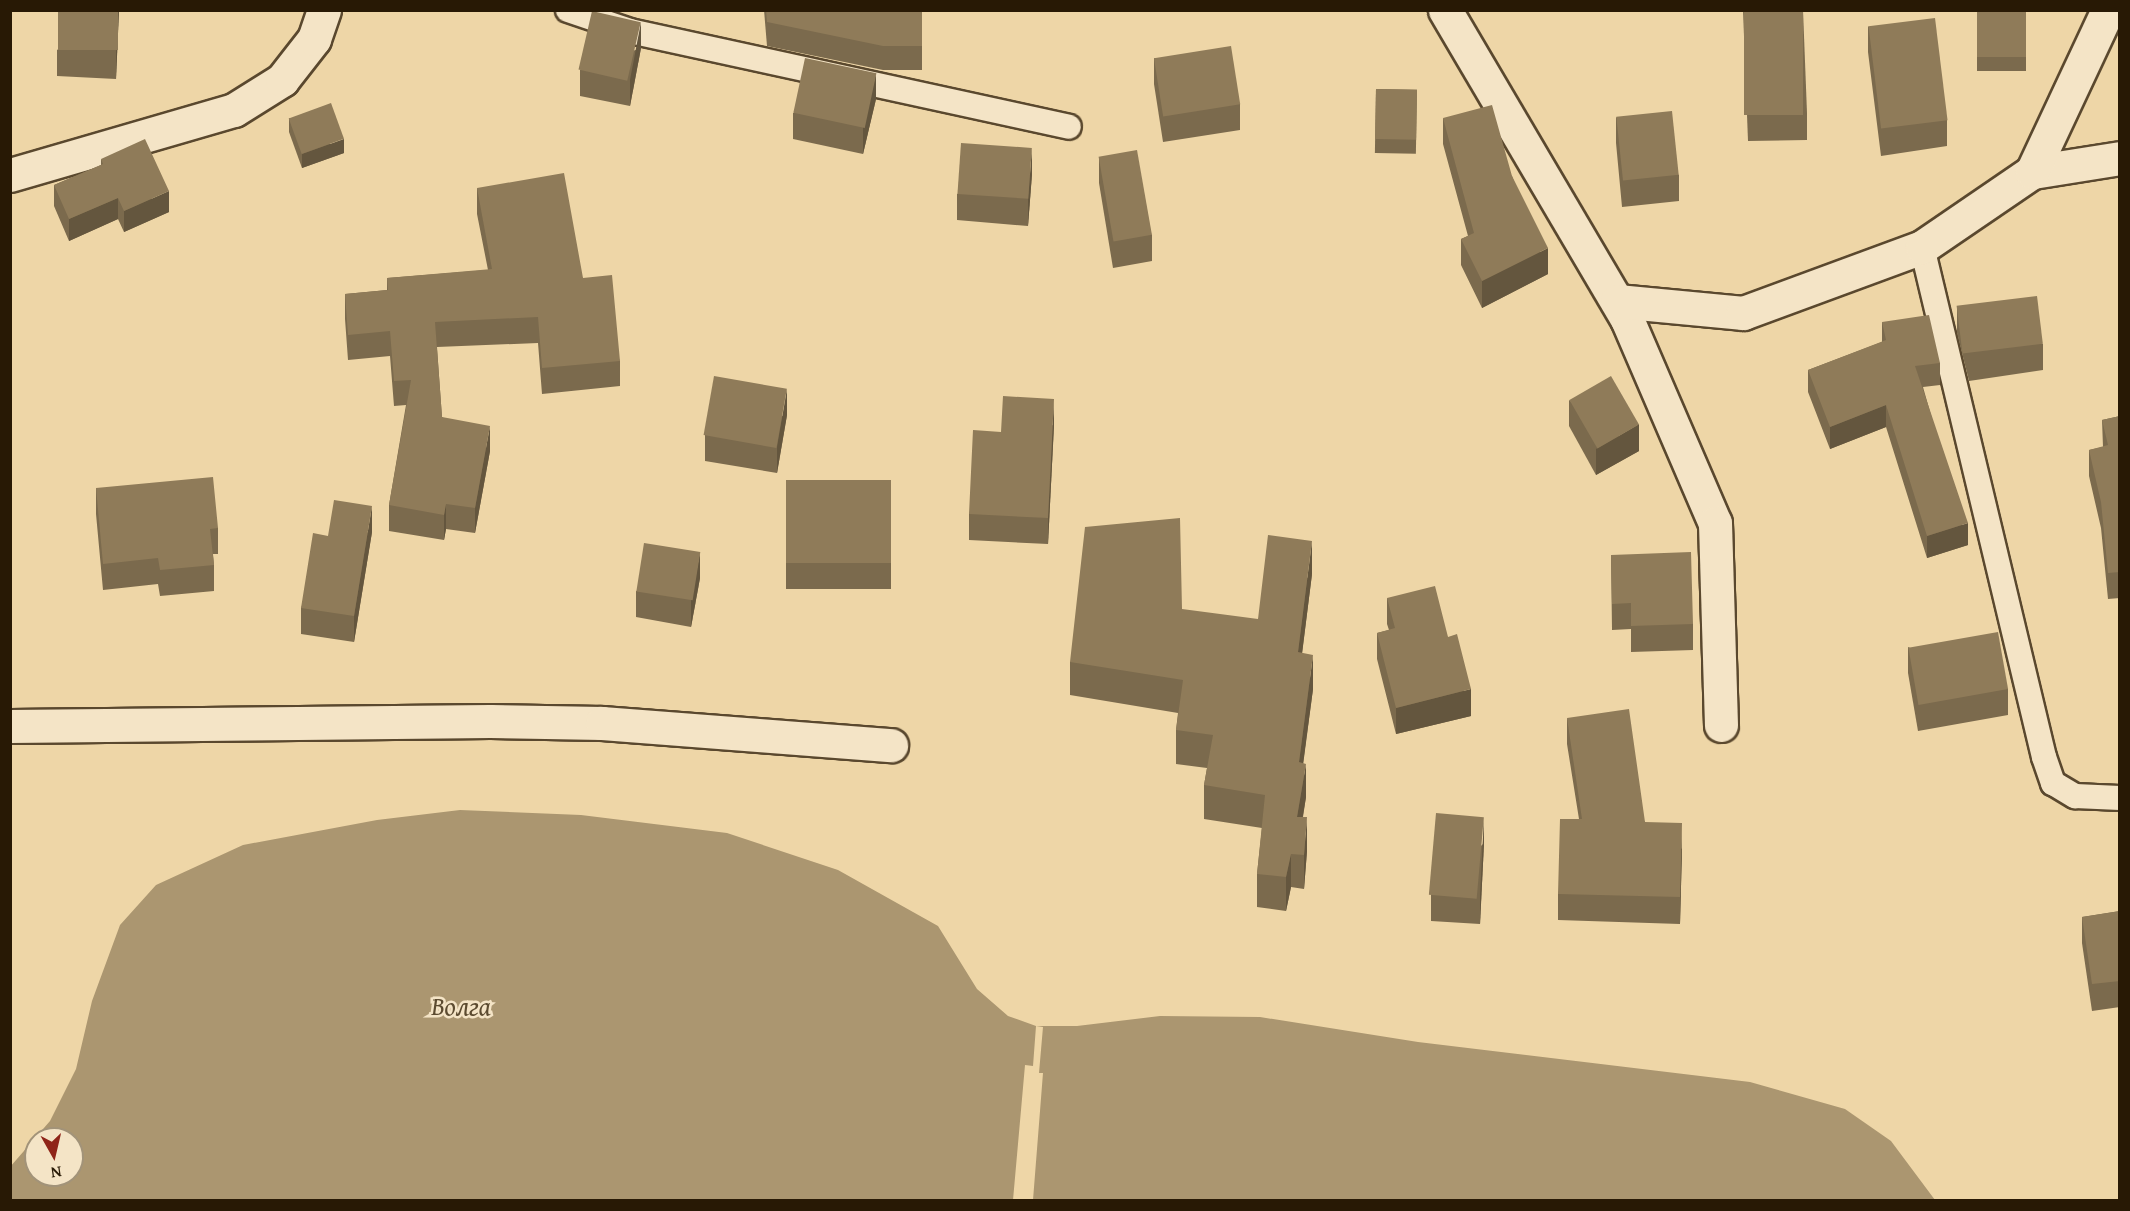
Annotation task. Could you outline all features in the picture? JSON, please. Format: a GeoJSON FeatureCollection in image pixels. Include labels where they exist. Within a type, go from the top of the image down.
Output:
{"type":"FeatureCollection","features":[{"type":"Feature","properties":{"kind":"street"},"geometry":{"type":"LineString","coordinates":[[10,175],[234,110],[282,80],[314,39],[324,10]]}},
{"type":"Feature","properties":{"kind":"street"},"geometry":{"type":"LineString","coordinates":[[1445,10],[1617,301],[1715,524],[1721,725]]}},
{"type":"Feature","properties":{"kind":"street"},"geometry":{"type":"LineString","coordinates":[[2032,172],[2108,10]]}},
{"type":"Feature","properties":{"kind":"street"},"geometry":{"type":"LineString","coordinates":[[1617,301],[1743,314],[1922,247],[2032,172],[2120,158]]}},
{"type":"Feature","properties":{"kind":"street"},"geometry":{"type":"LineString","coordinates":[[10,726],[490,721],[602,723],[891,745]]}},
{"type":"Feature","properties":{"kind":"lane"},"geometry":{"type":"LineString","coordinates":[[568,10],[630,31],[1069,127]]}},
{"type":"Feature","properties":{"kind":"lane"},"geometry":{"type":"LineString","coordinates":[[1922,247],[2044,757],[2054,783],[2075,796],[2120,798]]}},
{"type":"Feature","properties":{"kind":"water","name":"Волга"},"geometry":{"type":"Polygon","coordinates":[[[460,810],[581,815],[727,833],[838,870],[938,926],[977,989],[1008,1016],[1036,1026],[1077,1026],[1160,1016],[1260,1017],[1418,1042],[1750,1082],[1845,1109],[1891,1141],[1935,1200],[11,1200],[10,1167],[24,1151],[24,1187],[84,1187],[84,1127],[45,1127],[76,1069],[92,1001],[120,925],[156,885],[243,845],[377,820],[460,810]]]}},
{"type":"Feature","properties":{"kind":"pier"},"geometry":{"type":"Polygon","coordinates":[[[1036,1026],[1043,1027],[1039,1073],[1043,1073],[1033,1200],[1013,1200],[1025,1065],[1033,1066],[1036,1026]]]}},
{"type":"Feature","properties":{"kind":"building"},"geometry":{"type":"Polygon","coordinates":[[[58,10],[118,10],[118,50],[58,50],[58,10]]]}},
{"type":"Feature","properties":{"kind":"building"},"geometry":{"type":"Polygon","coordinates":[[[766,10],[922,10],[922,46],[883,46],[767,22],[766,10]]]}},
{"type":"Feature","properties":{"kind":"building"},"geometry":{"type":"Polygon","coordinates":[[[1744,10],[1803,10],[1803,115],[1744,115],[1744,10]]]}},
{"type":"Feature","properties":{"kind":"building"},"geometry":{"type":"Polygon","coordinates":[[[592,11],[641,22],[627,81],[579,69],[592,11]]]}},
{"type":"Feature","properties":{"kind":"building"},"geometry":{"type":"Polygon","coordinates":[[[1977,12],[2026,12],[2026,57],[1977,57],[1977,12]]]}},
{"type":"Feature","properties":{"kind":"building"},"geometry":{"type":"Polygon","coordinates":[[[1935,18],[1948,120],[1881,128],[1868,26],[1935,18]]]}},
{"type":"Feature","properties":{"kind":"building"},"geometry":{"type":"Polygon","coordinates":[[[1231,46],[1240,104],[1163,116],[1154,58],[1231,46]]]}},
{"type":"Feature","properties":{"kind":"building"},"geometry":{"type":"Polygon","coordinates":[[[805,58],[876,73],[865,128],[793,113],[805,58]]]}},
{"type":"Feature","properties":{"kind":"building"},"geometry":{"type":"Polygon","coordinates":[[[1376,89],[1417,90],[1416,140],[1375,139],[1376,89]]]}},
{"type":"Feature","properties":{"kind":"building"},"geometry":{"type":"Polygon","coordinates":[[[331,103],[344,139],[302,154],[289,118],[331,103]]]}},
{"type":"Feature","properties":{"kind":"building"},"geometry":{"type":"Polygon","coordinates":[[[1492,105],[1512,176],[1548,248],[1482,281],[1461,239],[1474,233],[1443,118],[1492,105]]]}},
{"type":"Feature","properties":{"kind":"building"},"geometry":{"type":"Polygon","coordinates":[[[1672,111],[1679,175],[1623,181],[1616,117],[1672,111]]]}},
{"type":"Feature","properties":{"kind":"building"},"geometry":{"type":"Polygon","coordinates":[[[145,139],[169,191],[124,211],[118,198],[69,219],[54,185],[103,164],[101,159],[145,139]]]}},
{"type":"Feature","properties":{"kind":"building"},"geometry":{"type":"Polygon","coordinates":[[[961,143],[1032,148],[1028,199],[957,194],[961,143]]]}},
{"type":"Feature","properties":{"kind":"building"},"geometry":{"type":"Polygon","coordinates":[[[1137,150],[1152,235],[1114,241],[1099,157],[1137,150]]]}},
{"type":"Feature","properties":{"kind":"building"},"geometry":{"type":"Polygon","coordinates":[[[564,173],[583,278],[612,275],[620,361],[542,368],[538,317],[435,322],[442,417],[490,426],[475,508],[446,504],[444,515],[389,505],[411,380],[394,381],[390,331],[348,335],[345,294],[388,290],[387,278],[492,269],[477,188],[564,173]]]}},
{"type":"Feature","properties":{"kind":"building"},"geometry":{"type":"Polygon","coordinates":[[[2037,296],[2043,344],[1962,354],[1957,306],[2037,296]]]}},
{"type":"Feature","properties":{"kind":"building"},"geometry":{"type":"Polygon","coordinates":[[[1929,315],[1940,363],[1915,366],[1968,523],[1927,536],[1886,405],[1830,427],[1808,370],[1886,340],[1882,322],[1929,315]]]}},
{"type":"Feature","properties":{"kind":"building"},"geometry":{"type":"Polygon","coordinates":[[[714,376],[787,389],[776,448],[704,435],[714,376]]]}},
{"type":"Feature","properties":{"kind":"building"},"geometry":{"type":"Polygon","coordinates":[[[1611,376],[1639,424],[1597,448],[1569,400],[1611,376]]]}},
{"type":"Feature","properties":{"kind":"building"},"geometry":{"type":"Polygon","coordinates":[[[1003,396],[1054,399],[1048,518],[969,514],[973,430],[1001,432],[1003,396]]]}},
{"type":"Feature","properties":{"kind":"building"},"geometry":{"type":"Polygon","coordinates":[[[2120,416],[2120,572],[2108,573],[2101,502],[2089,450],[2108,445],[2102,420],[2120,416]]]}},
{"type":"Feature","properties":{"kind":"building"},"geometry":{"type":"Polygon","coordinates":[[[213,477],[218,528],[210,529],[214,565],[160,570],[158,558],[103,564],[96,488],[213,477]]]}},
{"type":"Feature","properties":{"kind":"building"},"geometry":{"type":"Polygon","coordinates":[[[786,480],[891,480],[891,563],[786,563],[786,480]]]}},
{"type":"Feature","properties":{"kind":"building"},"geometry":{"type":"Polygon","coordinates":[[[334,500],[372,506],[354,616],[301,608],[313,533],[328,536],[334,500]]]}},
{"type":"Feature","properties":{"kind":"building"},"geometry":{"type":"Polygon","coordinates":[[[1180,518],[1182,609],[1258,619],[1268,535],[1312,541],[1298,652],[1313,655],[1299,762],[1306,764],[1297,817],[1307,817],[1304,855],[1291,854],[1286,877],[1257,874],[1265,795],[1204,785],[1213,735],[1176,730],[1183,680],[1070,662],[1085,527],[1180,518]]]}},
{"type":"Feature","properties":{"kind":"building"},"geometry":{"type":"Polygon","coordinates":[[[644,543],[700,552],[693,600],[636,591],[644,543]]]}},
{"type":"Feature","properties":{"kind":"building"},"geometry":{"type":"Polygon","coordinates":[[[1691,552],[1693,624],[1631,626],[1631,603],[1612,604],[1611,555],[1691,552]]]}},
{"type":"Feature","properties":{"kind":"building"},"geometry":{"type":"Polygon","coordinates":[[[1435,586],[1448,637],[1457,634],[1471,689],[1396,708],[1377,633],[1395,628],[1387,598],[1435,586]]]}},
{"type":"Feature","properties":{"kind":"building"},"geometry":{"type":"Polygon","coordinates":[[[1998,632],[2008,689],[1918,705],[1908,648],[1998,632]]]}},
{"type":"Feature","properties":{"kind":"building"},"geometry":{"type":"Polygon","coordinates":[[[1629,709],[1645,822],[1682,823],[1680,897],[1558,894],[1560,819],[1582,819],[1567,718],[1629,709]]]}},
{"type":"Feature","properties":{"kind":"building"},"geometry":{"type":"Polygon","coordinates":[[[1436,813],[1484,817],[1477,899],[1429,895],[1436,813]]]}},
{"type":"Feature","properties":{"kind":"building"},"geometry":{"type":"Polygon","coordinates":[[[2120,911],[2120,981],[2092,984],[2082,917],[2120,911]]]}}]}
